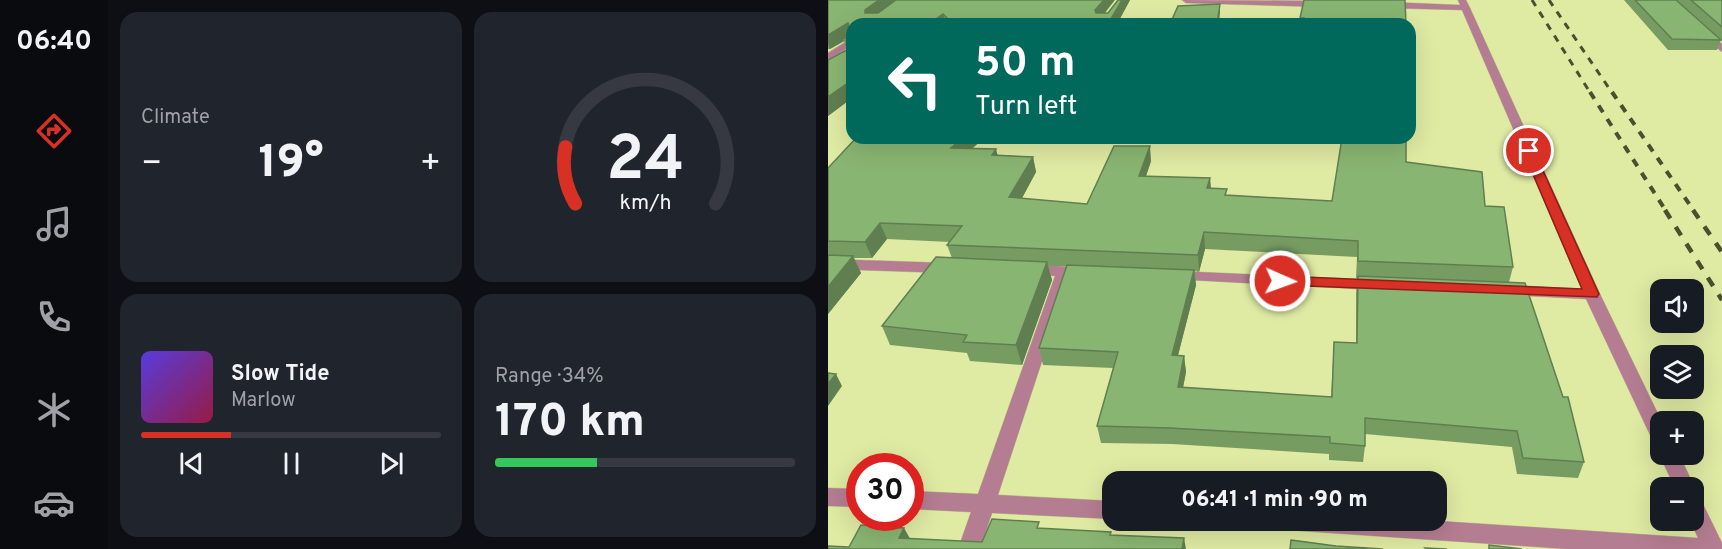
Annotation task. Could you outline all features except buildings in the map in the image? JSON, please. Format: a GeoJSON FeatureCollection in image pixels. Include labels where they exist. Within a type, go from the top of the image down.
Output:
{"type":"FeatureCollection","features":[{"type":"Feature","properties":{"kind":"street"},"geometry":{"type":"LineString","coordinates":[[1186,0],[1334,4]]}},
{"type":"Feature","properties":{"kind":"street"},"geometry":{"type":"LineString","coordinates":[[1382,5],[1464,4],[1592,294],[1650,416]]}},
{"type":"Feature","properties":{"kind":"street"},"geometry":{"type":"LineString","coordinates":[[1699,28],[1722,49]]}},
{"type":"Feature","properties":{"kind":"street"},"geometry":{"type":"LineString","coordinates":[[828,57],[846,45]]}},
{"type":"Feature","properties":{"kind":"street"},"geometry":{"type":"LineString","coordinates":[[828,264],[958,268]]}},
{"type":"Feature","properties":{"kind":"street"},"geometry":{"type":"LineString","coordinates":[[1017,270],[1100,273]]}},
{"type":"Feature","properties":{"kind":"street"},"geometry":{"type":"LineString","coordinates":[[969,549],[1064,272]]}},
{"type":"Feature","properties":{"kind":"street"},"geometry":{"type":"LineString","coordinates":[[1160,276],[1388,285]]}},
{"type":"Feature","properties":{"kind":"street"},"geometry":{"type":"LineString","coordinates":[[1496,290],[1592,294]]}},
{"type":"Feature","properties":{"kind":"street"},"geometry":{"type":"LineString","coordinates":[[828,497],[846,498]]}},
{"type":"Feature","properties":{"kind":"street"},"geometry":{"type":"LineString","coordinates":[[924,500],[1102,509]]}},
{"type":"Feature","properties":{"kind":"street"},"geometry":{"type":"LineString","coordinates":[[1440,531],[1714,549],[1704,528]]}},
{"type":"Feature","properties":{"kind":"railway"},"geometry":{"type":"LineString","coordinates":[[1532,0],[1591,94]]}},
{"type":"Feature","properties":{"kind":"railway"},"geometry":{"type":"LineString","coordinates":[[1549,0],[1613,94]]}},
{"type":"Feature","properties":{"kind":"railway"},"geometry":{"type":"LineString","coordinates":[[1590,92],[1666,211]]}},
{"type":"Feature","properties":{"kind":"railway"},"geometry":{"type":"LineString","coordinates":[[1612,92],[1694,211]]}},
{"type":"Feature","properties":{"kind":"railway"},"geometry":{"type":"LineString","coordinates":[[1665,210],[1722,300]]}},
{"type":"Feature","properties":{"kind":"railway"},"geometry":{"type":"LineString","coordinates":[[1693,210],[1722,252]]}},
{"type":"Feature","properties":{"kind":"route"},"geometry":{"type":"LineString","coordinates":[[1280,281],[1592,294],[1529,151]]}}]}
